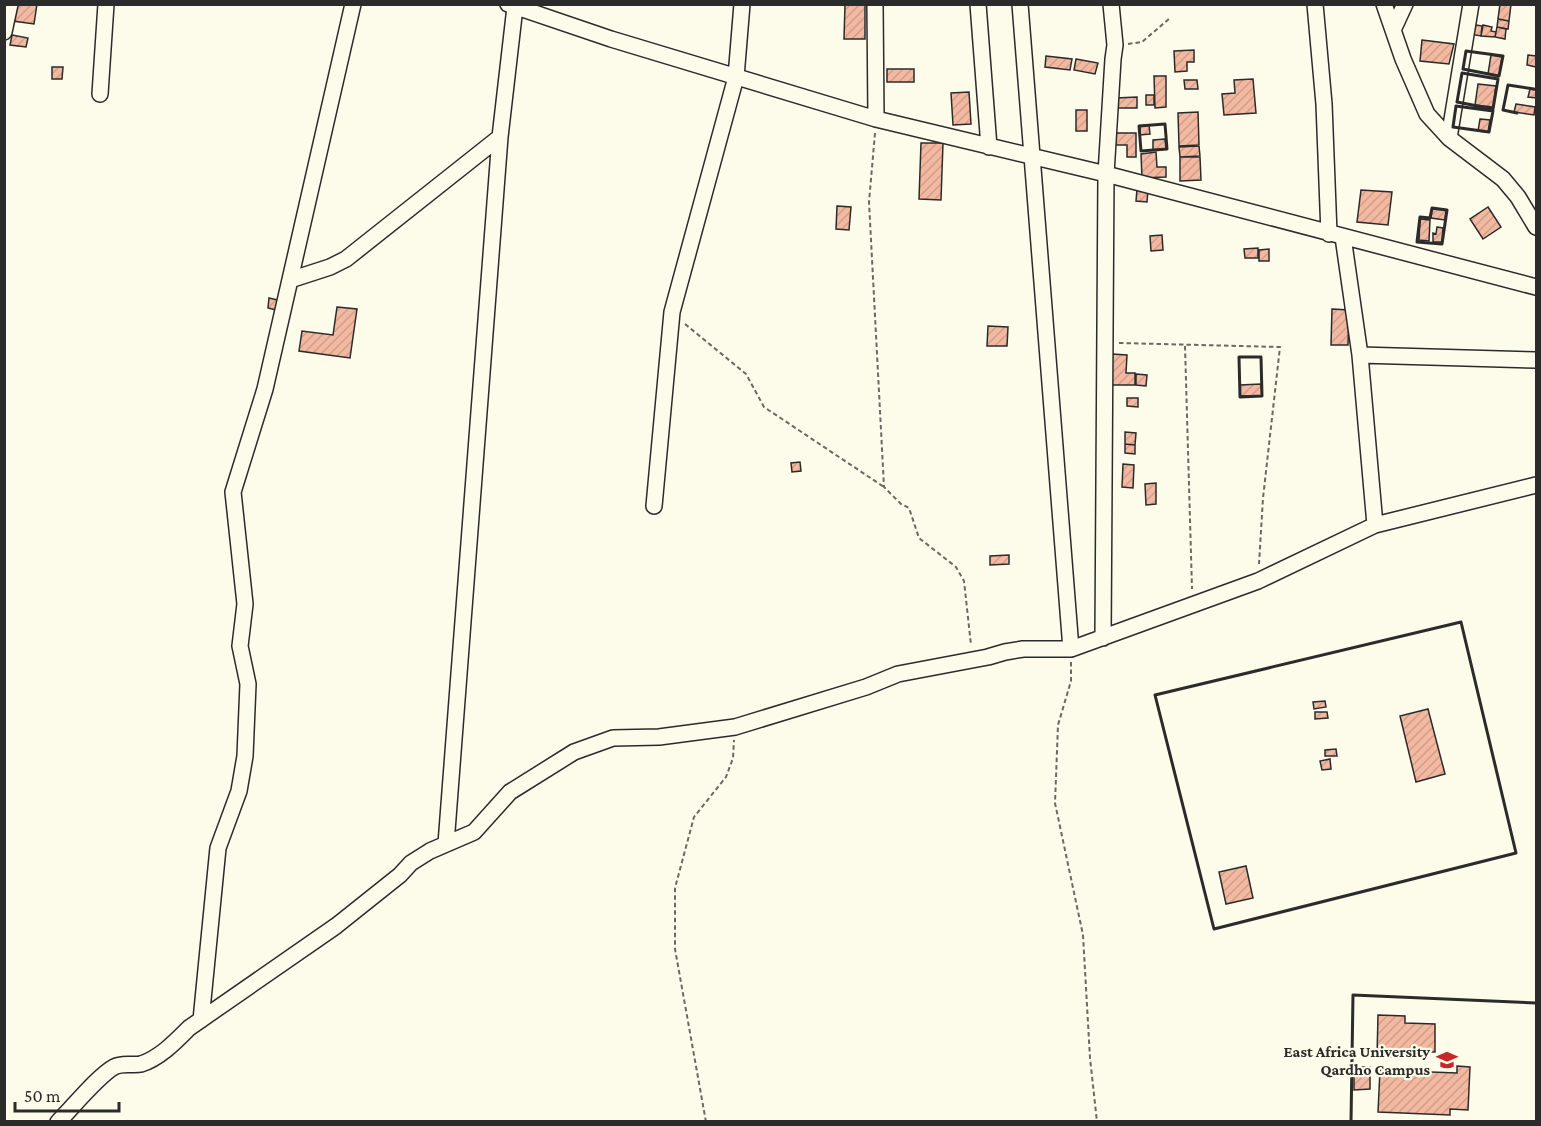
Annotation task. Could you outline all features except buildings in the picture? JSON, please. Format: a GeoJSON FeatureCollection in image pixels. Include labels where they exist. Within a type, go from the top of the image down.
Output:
{"type":"FeatureCollection","features":[{"type":"Feature","properties":{"kind":"street"},"geometry":{"type":"LineString","coordinates":[[4,32],[10,4]]}},
{"type":"Feature","properties":{"kind":"street"},"geometry":{"type":"LineString","coordinates":[[100,94],[106,4]]}},
{"type":"Feature","properties":{"kind":"street"},"geometry":{"type":"LineString","coordinates":[[201,1020],[218,848],[239,791],[245,756],[248,684],[240,646],[245,604],[233,492],[265,389],[353,4]]}},
{"type":"Feature","properties":{"kind":"street"},"geometry":{"type":"LineString","coordinates":[[654,506],[672,312],[736,77],[742,4]]}},
{"type":"Feature","properties":{"kind":"street"},"geometry":{"type":"LineString","coordinates":[[875,4],[876,119]]}},
{"type":"Feature","properties":{"kind":"street"},"geometry":{"type":"LineString","coordinates":[[978,4],[989,147]]}},
{"type":"Feature","properties":{"kind":"street"},"geometry":{"type":"LineString","coordinates":[[1020,4],[1071,649]]}},
{"type":"Feature","properties":{"kind":"street"},"geometry":{"type":"LineString","coordinates":[[1102,638],[1106,174],[1115,45],[1111,4]]}},
{"type":"Feature","properties":{"kind":"street"},"geometry":{"type":"LineString","coordinates":[[1315,4],[1336,235],[1360,355],[1375,525]]}},
{"type":"Feature","properties":{"kind":"street"},"geometry":{"type":"LineString","coordinates":[[1384,4],[1427,114],[1449,138],[1503,179],[1518,197],[1536,227]]}},
{"type":"Feature","properties":{"kind":"street"},"geometry":{"type":"LineString","coordinates":[[1393,30],[1405,4]]}},
{"type":"Feature","properties":{"kind":"street"},"geometry":{"type":"LineString","coordinates":[[1449,138],[1471,4]]}},
{"type":"Feature","properties":{"kind":"street"},"geometry":{"type":"LineString","coordinates":[[446,844],[511,6],[797,97],[876,119],[1106,174],[1536,287]]}},
{"type":"Feature","properties":{"kind":"street"},"geometry":{"type":"LineString","coordinates":[[290,280],[330,267],[346,259],[500,137]]}},
{"type":"Feature","properties":{"kind":"street"},"geometry":{"type":"LineString","coordinates":[[1360,355],[1536,360]]}},
{"type":"Feature","properties":{"kind":"street"},"geometry":{"type":"LineString","coordinates":[[58,1122],[106,1072],[118,1065],[141,1064],[156,1057],[201,1020],[336,926],[411,863],[474,832],[510,792],[574,752],[613,738],[658,737],[735,727],[866,687],[898,674],[1023,649],[1071,649],[1258,581],[1375,525],[1536,485]]}},
{"type":"Feature","properties":{"kind":"path"},"geometry":{"type":"LineString","coordinates":[[1115,45],[1142,42],[1170,18]]}},
{"type":"Feature","properties":{"kind":"path"},"geometry":{"type":"LineString","coordinates":[[876,119],[869,202],[884,487]]}},
{"type":"Feature","properties":{"kind":"path"},"geometry":{"type":"LineString","coordinates":[[672,312],[746,374],[764,407],[884,487],[901,504],[909,508],[919,538],[956,567],[964,581],[972,660]]}},
{"type":"Feature","properties":{"kind":"path"},"geometry":{"type":"LineString","coordinates":[[1104,343],[1280,347],[1263,498],[1258,581]]}},
{"type":"Feature","properties":{"kind":"path"},"geometry":{"type":"LineString","coordinates":[[1185,346],[1192,604]]}},
{"type":"Feature","properties":{"kind":"path"},"geometry":{"type":"LineString","coordinates":[[1071,649],[1071,681],[1058,724],[1054,803],[1083,935],[1090,1058],[1097,1122]]}},
{"type":"Feature","properties":{"kind":"path"},"geometry":{"type":"LineString","coordinates":[[705,1122],[675,949],[675,888],[694,817],[726,777],[733,758],[735,727]]}},
{"type":"Feature","properties":{"kind":"wall"},"geometry":{"type":"LineString","coordinates":[[1466,51],[1503,56],[1499,76],[1463,69],[1466,51]]}},
{"type":"Feature","properties":{"kind":"wall"},"geometry":{"type":"LineString","coordinates":[[1462,73],[1498,79],[1493,109],[1457,102],[1462,73]]}},
{"type":"Feature","properties":{"kind":"wall"},"geometry":{"type":"LineString","coordinates":[[1517,113],[1503,110],[1508,85],[1534,89]]}},
{"type":"Feature","properties":{"kind":"wall"},"geometry":{"type":"LineString","coordinates":[[1456,106],[1493,111],[1489,132],[1453,127],[1456,106]]}},
{"type":"Feature","properties":{"kind":"wall"},"geometry":{"type":"LineString","coordinates":[[1165,124],[1167,149],[1141,151],[1139,126],[1165,124]]}},
{"type":"Feature","properties":{"kind":"wall"},"geometry":{"type":"LineString","coordinates":[[1432,208],[1447,210],[1442,244],[1417,242],[1420,217],[1430,218],[1432,208]]}},
{"type":"Feature","properties":{"kind":"wall"},"geometry":{"type":"LineString","coordinates":[[1239,357],[1261,357],[1262,396],[1240,397],[1239,357]]}},
{"type":"Feature","properties":{"kind":"wall"},"geometry":{"type":"LineString","coordinates":[[1461,622],[1516,853],[1214,929],[1155,695],[1461,622]]}},
{"type":"Feature","properties":{"kind":"wall"},"geometry":{"type":"LineString","coordinates":[[1351,1122],[1353,995],[1536,1003]]}},
{"type":"Feature","properties":{"kind":"place","name":"East Africa University Qardho Campus"},"geometry":{"type":"Point","coordinates":[1447,1060]}}]}
